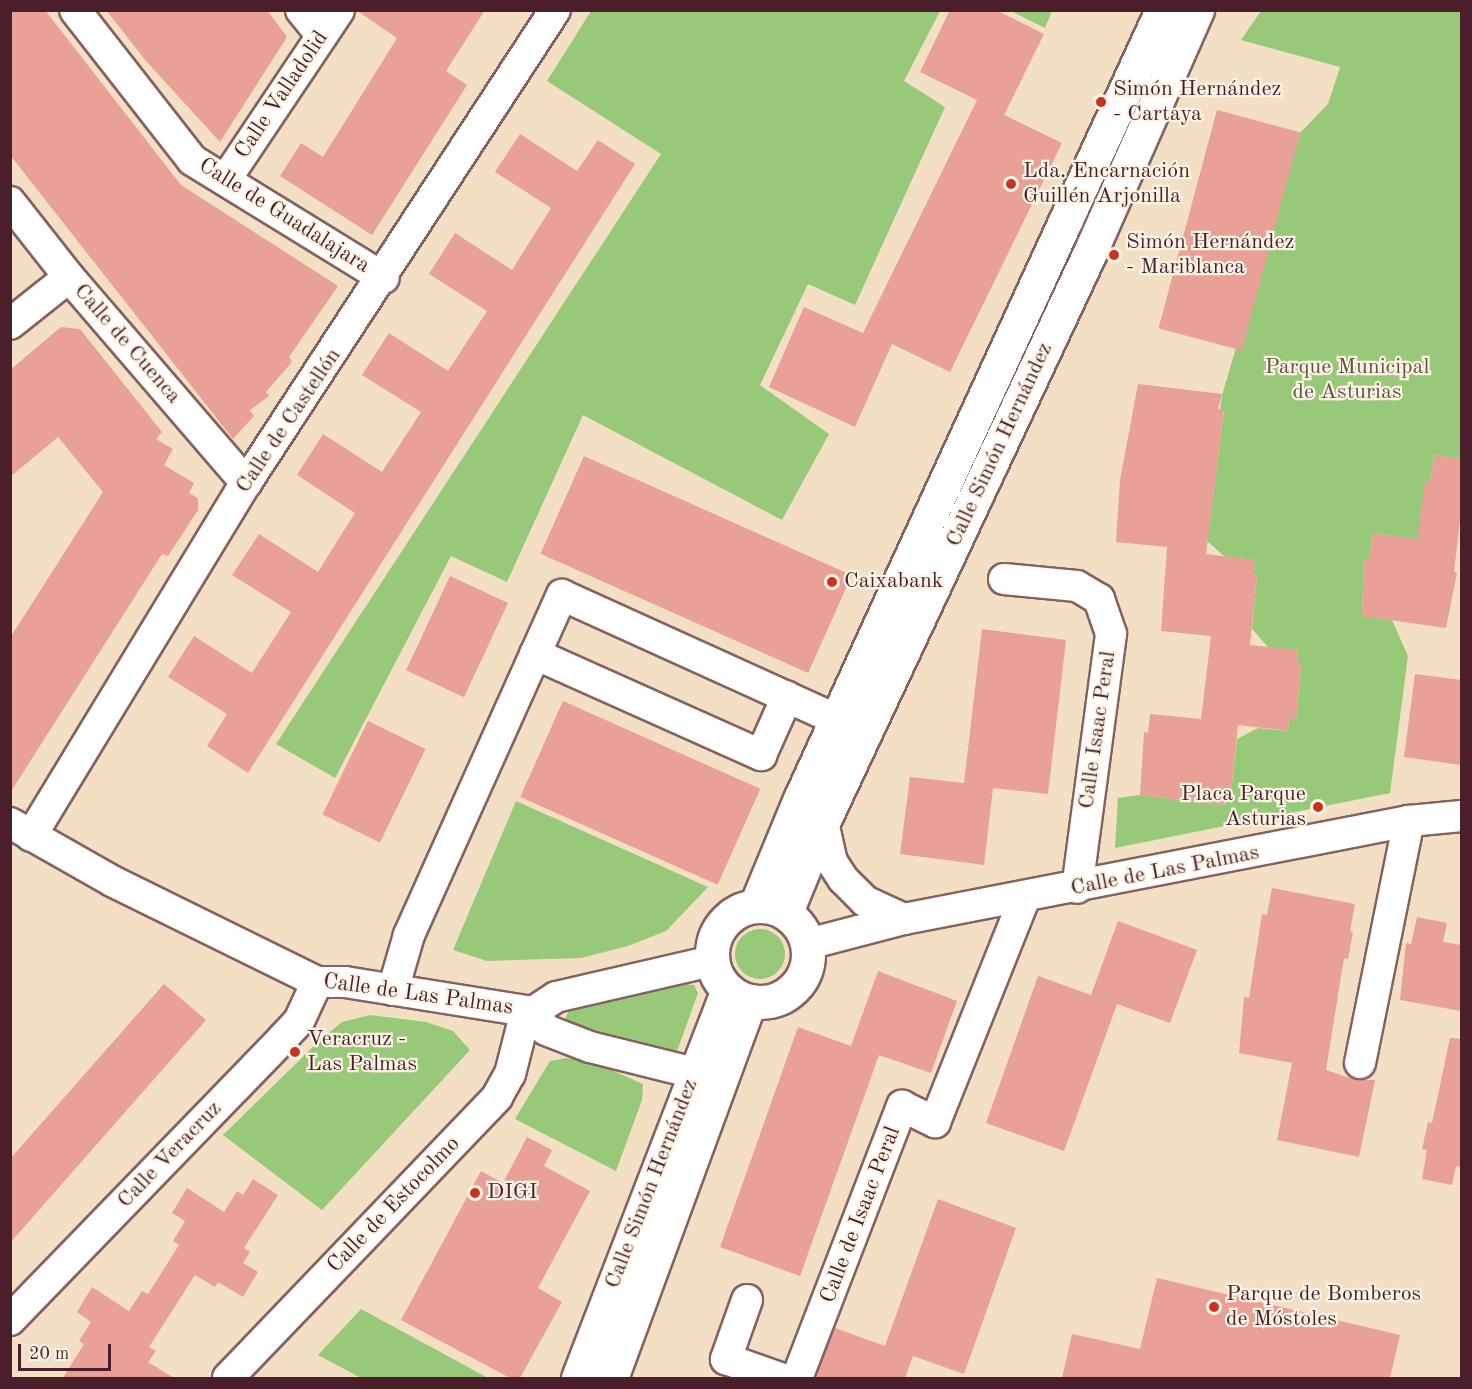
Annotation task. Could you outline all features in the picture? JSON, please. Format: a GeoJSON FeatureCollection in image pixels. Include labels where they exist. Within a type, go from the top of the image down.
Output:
{"type":"FeatureCollection","features":[{"type":"Feature","properties":{"kind":"street","name":"Calle de Guadalajara"},"geometry":{"type":"LineString","coordinates":[[75,10],[192,160],[384,278]]}},
{"type":"Feature","properties":{"kind":"street"},"geometry":{"type":"LineString","coordinates":[[301,10],[322,36]]}},
{"type":"Feature","properties":{"kind":"street","name":"Calle Valladolid"},"geometry":{"type":"LineString","coordinates":[[226,179],[339,10]]}},
{"type":"Feature","properties":{"kind":"street","name":"Calle de Castellón"},"geometry":{"type":"LineString","coordinates":[[21,830],[246,483],[384,278],[555,10]]}},
{"type":"Feature","properties":{"kind":"street","name":"Calle Simón Hernández"},"geometry":{"type":"LineString","coordinates":[[771,908],[838,720],[1162,10]]}},
{"type":"Feature","properties":{"kind":"street","name":"Calle Simón Hernández"},"geometry":{"type":"LineString","coordinates":[[771,908],[823,822],[1092,248],[1197,10]]}},
{"type":"Feature","properties":{"kind":"street","name":"Calle de Cuenca"},"geometry":{"type":"LineString","coordinates":[[10,202],[69,277],[246,483]]}},
{"type":"Feature","properties":{"kind":"street"},"geometry":{"type":"LineString","coordinates":[[10,324],[69,277]]}},
{"type":"Feature","properties":{"kind":"street","name":"Calle Isaac Peral"},"geometry":{"type":"LineString","coordinates":[[1004,579],[1077,586],[1099,599],[1111,634],[1077,888]]}},
{"type":"Feature","properties":{"kind":"street"},"geometry":{"type":"LineString","coordinates":[[393,990],[410,935],[562,595],[838,720]]}},
{"type":"Feature","properties":{"kind":"street"},"geometry":{"type":"LineString","coordinates":[[535,654],[762,756],[787,697]]}},
{"type":"Feature","properties":{"kind":"street","name":"Calle de Las Palmas"},"geometry":{"type":"LineString","coordinates":[[808,944],[904,919],[1024,899],[1409,821],[1461,816]]}},
{"type":"Feature","properties":{"kind":"street"},"geometry":{"type":"LineString","coordinates":[[1360,1064],[1409,821]]}},
{"type":"Feature","properties":{"kind":"street"},"geometry":{"type":"LineString","coordinates":[[823,822],[832,862],[843,879],[865,901],[904,919]]}},
{"type":"Feature","properties":{"kind":"street","name":"Calle de Las Palmas"},"geometry":{"type":"LineString","coordinates":[[21,830],[317,982],[393,990],[530,1011],[556,997],[712,961]]}},
{"type":"Feature","properties":{"kind":"street","name":"Calle de Isaac Peral"},"geometry":{"type":"LineString","coordinates":[[797,1378],[902,1107],[935,1122],[1024,899]]}},
{"type":"Feature","properties":{"kind":"street"},"geometry":{"type":"LineString","coordinates":[[771,908],[798,923],[808,944],[808,965],[797,985],[784,996],[767,1002],[739,996],[712,961],[713,940],[726,918],[771,908]]}},
{"type":"Feature","properties":{"kind":"street","name":"Calle Veracruz"},"geometry":{"type":"LineString","coordinates":[[10,1320],[283,1038],[298,1021],[317,982]]}},
{"type":"Feature","properties":{"kind":"street","name":"Calle Simón Hernández"},"geometry":{"type":"LineString","coordinates":[[578,1378],[694,1073],[739,996]]}},
{"type":"Feature","properties":{"kind":"street","name":"Calle Simón Hernández"},"geometry":{"type":"LineString","coordinates":[[611,1378],[739,996]]}},
{"type":"Feature","properties":{"kind":"street"},"geometry":{"type":"LineString","coordinates":[[530,1011],[546,1030],[591,1047],[694,1073]]}},
{"type":"Feature","properties":{"kind":"street","name":"Calle de Estocolmo"},"geometry":{"type":"LineString","coordinates":[[228,1378],[497,1097],[510,1074],[530,1011]]}},
{"type":"Feature","properties":{"kind":"street"},"geometry":{"type":"LineString","coordinates":[[747,1300],[726,1359],[780,1378]]}},
{"type":"Feature","properties":{"kind":"green space"},"geometry":{"type":"Polygon","coordinates":[[[591,11],[940,11],[904,81],[945,107],[855,305],[808,284],[760,385],[829,434],[782,520],[583,415],[507,582],[451,556],[335,778],[276,744],[661,154],[547,81],[591,11]]]}},
{"type":"Feature","properties":{"kind":"green space"},"geometry":{"type":"Polygon","coordinates":[[[1011,11],[1052,11],[1045,28],[1011,11]]]}},
{"type":"Feature","properties":{"kind":"green space","name":"Parque Municipal de Asturias"},"geometry":{"type":"Polygon","coordinates":[[[1261,11],[1461,11],[1461,459],[1434,455],[1430,482],[1425,482],[1423,540],[1373,533],[1369,560],[1364,560],[1362,616],[1392,620],[1408,656],[1390,793],[1115,848],[1118,798],[1140,795],[1224,805],[1231,793],[1237,739],[1258,728],[1288,731],[1289,718],[1296,719],[1301,665],[1297,664],[1298,650],[1268,647],[1252,629],[1257,575],[1253,574],[1255,560],[1225,557],[1207,541],[1224,411],[1220,410],[1222,395],[1300,133],[1328,104],[1340,67],[1241,40],[1261,11]]]}},
{"type":"Feature","properties":{"kind":"green space"},"geometry":{"type":"Polygon","coordinates":[[[516,801],[708,887],[666,931],[628,946],[581,958],[487,961],[453,950],[516,801]]]}},
{"type":"Feature","properties":{"kind":"green space"},"geometry":{"type":"Polygon","coordinates":[[[755,929],[765,929],[778,936],[785,949],[785,959],[778,972],[765,979],[755,979],[746,975],[739,968],[735,959],[735,949],[739,940],[746,933],[755,929]]]}},
{"type":"Feature","properties":{"kind":"green space"},"geometry":{"type":"Polygon","coordinates":[[[682,984],[694,985],[698,993],[676,1054],[563,1025],[568,1012],[578,1008],[682,984]]]}},
{"type":"Feature","properties":{"kind":"green space"},"geometry":{"type":"Polygon","coordinates":[[[370,1015],[426,1022],[453,1031],[470,1050],[322,1210],[223,1135],[319,1041],[342,1022],[370,1015]]]}},
{"type":"Feature","properties":{"kind":"green space"},"geometry":{"type":"Polygon","coordinates":[[[566,1058],[591,1061],[643,1084],[642,1100],[616,1171],[515,1119],[550,1061],[566,1058]]]}},
{"type":"Feature","properties":{"kind":"green space"},"geometry":{"type":"Polygon","coordinates":[[[361,1309],[488,1378],[361,1378],[318,1355],[361,1309]]]}},
{"type":"Feature","properties":{"kind":"building"},"geometry":{"type":"Polygon","coordinates":[[[10,10],[45,10],[181,185],[338,286],[289,357],[292,362],[266,392],[269,396],[250,410],[254,416],[233,439],[10,155],[10,10]]]}},
{"type":"Feature","properties":{"kind":"building"},"geometry":{"type":"Polygon","coordinates":[[[106,10],[267,10],[287,37],[220,142],[146,61],[106,10]]]}},
{"type":"Feature","properties":{"kind":"building"},"geometry":{"type":"Polygon","coordinates":[[[356,10],[485,10],[446,71],[467,85],[372,235],[280,176],[301,143],[323,157],[397,38],[356,10]]]}},
{"type":"Feature","properties":{"kind":"building"},"geometry":{"type":"Polygon","coordinates":[[[950,10],[996,10],[1044,34],[1004,115],[1062,143],[950,372],[892,344],[855,427],[769,387],[804,307],[863,333],[977,100],[920,72],[950,10]]]}},
{"type":"Feature","properties":{"kind":"building"},"geometry":{"type":"Polygon","coordinates":[[[1217,110],[1300,132],[1242,351],[1159,328],[1217,110]]]}},
{"type":"Feature","properties":{"kind":"building"},"geometry":{"type":"Polygon","coordinates":[[[520,134],[577,171],[598,140],[635,164],[248,773],[207,746],[227,714],[168,677],[194,636],[252,673],[291,612],[232,575],[259,534],[318,572],[355,513],[297,475],[323,434],[382,472],[421,412],[362,375],[389,333],[448,371],[487,311],[429,274],[455,233],[512,270],[551,208],[495,172],[520,134]]]}},
{"type":"Feature","properties":{"kind":"building"},"geometry":{"type":"Polygon","coordinates":[[[61,327],[80,329],[162,432],[156,439],[173,449],[164,465],[194,483],[189,493],[198,498],[198,510],[168,556],[162,554],[10,793],[10,638],[103,492],[58,437],[10,477],[10,370],[61,327]]]}},
{"type":"Feature","properties":{"kind":"building"},"geometry":{"type":"Polygon","coordinates":[[[1138,384],[1222,394],[1218,409],[1224,410],[1206,554],[1255,560],[1253,574],[1257,575],[1250,645],[1298,650],[1297,664],[1301,665],[1296,719],[1289,718],[1288,731],[1238,725],[1231,793],[1225,793],[1224,805],[1140,795],[1144,732],[1148,733],[1150,714],[1201,719],[1211,636],[1161,631],[1167,547],[1116,542],[1120,480],[1138,384]]]}},
{"type":"Feature","properties":{"kind":"building"},"geometry":{"type":"Polygon","coordinates":[[[1434,455],[1461,459],[1461,511],[1454,572],[1457,573],[1446,628],[1362,616],[1364,559],[1369,560],[1373,533],[1417,539],[1425,482],[1430,482],[1434,455]]]}},
{"type":"Feature","properties":{"kind":"building"},"geometry":{"type":"Polygon","coordinates":[[[584,456],[852,575],[808,673],[540,554],[584,456]]]}},
{"type":"Feature","properties":{"kind":"building"},"geometry":{"type":"Polygon","coordinates":[[[450,576],[508,603],[464,697],[406,670],[450,576]]]}},
{"type":"Feature","properties":{"kind":"building"},"geometry":{"type":"Polygon","coordinates":[[[982,629],[1066,640],[1048,794],[993,788],[984,865],[900,854],[910,777],[964,783],[982,629]]]}},
{"type":"Feature","properties":{"kind":"building"},"geometry":{"type":"Polygon","coordinates":[[[1415,674],[1461,680],[1461,765],[1404,757],[1415,674]]]}},
{"type":"Feature","properties":{"kind":"building"},"geometry":{"type":"Polygon","coordinates":[[[563,701],[760,789],[718,885],[520,797],[563,701]]]}},
{"type":"Feature","properties":{"kind":"building"},"geometry":{"type":"Polygon","coordinates":[[[368,721],[426,749],[380,843],[322,814],[368,721]]]}},
{"type":"Feature","properties":{"kind":"building"},"geometry":{"type":"Polygon","coordinates":[[[1272,888],[1355,904],[1350,931],[1353,932],[1348,959],[1344,958],[1326,1070],[1356,1080],[1375,1080],[1359,1157],[1277,1140],[1292,1063],[1239,1053],[1244,997],[1249,998],[1262,914],[1267,915],[1272,888]]]}},
{"type":"Feature","properties":{"kind":"building"},"geometry":{"type":"Polygon","coordinates":[[[1417,917],[1447,923],[1443,942],[1461,945],[1461,1011],[1400,1000],[1406,943],[1411,944],[1417,917]]]}},
{"type":"Feature","properties":{"kind":"building"},"geometry":{"type":"Polygon","coordinates":[[[1118,921],[1197,950],[1170,1023],[1117,1004],[1064,1151],[986,1123],[1038,976],[1091,995],[1118,921]]]}},
{"type":"Feature","properties":{"kind":"building"},"geometry":{"type":"Polygon","coordinates":[[[878,971],[957,1001],[931,1073],[879,1055],[800,1276],[720,1247],[798,1027],[851,1046],[878,971]]]}},
{"type":"Feature","properties":{"kind":"building"},"geometry":{"type":"Polygon","coordinates":[[[164,984],[206,1020],[10,1243],[10,1159],[164,984]]]}},
{"type":"Feature","properties":{"kind":"building"},"geometry":{"type":"Polygon","coordinates":[[[1450,1038],[1461,1039],[1461,1167],[1456,1166],[1452,1185],[1422,1179],[1427,1150],[1422,1149],[1428,1122],[1432,1123],[1450,1038]]]}},
{"type":"Feature","properties":{"kind":"building"},"geometry":{"type":"Polygon","coordinates":[[[527,1137],[552,1150],[544,1166],[590,1191],[538,1288],[562,1302],[520,1378],[510,1378],[401,1320],[481,1171],[503,1183],[527,1137]]]}},
{"type":"Feature","properties":{"kind":"building"},"geometry":{"type":"Polygon","coordinates":[[[253,1179],[278,1195],[244,1248],[250,1252],[243,1263],[258,1272],[243,1297],[218,1282],[215,1287],[195,1275],[149,1347],[156,1351],[148,1362],[174,1378],[63,1378],[84,1344],[79,1341],[91,1322],[77,1312],[92,1287],[129,1311],[142,1291],[148,1294],[179,1245],[173,1241],[185,1221],[172,1213],[187,1188],[224,1212],[237,1191],[243,1195],[253,1179]]]}},
{"type":"Feature","properties":{"kind":"building"},"geometry":{"type":"Polygon","coordinates":[[[938,1199],[1016,1228],[964,1374],[913,1356],[905,1378],[815,1378],[835,1328],[885,1346],[938,1199]]]}},
{"type":"Feature","properties":{"kind":"building","name":"Parque de Bomberos de Móstoles"},"geometry":{"type":"Polygon","coordinates":[[[1157,1278],[1400,1335],[1390,1378],[1062,1378],[1072,1334],[1140,1349],[1157,1278]]]}},
{"type":"Feature","properties":{"kind":"place","name":"Simón Hernández - Cartaya"},"geometry":{"type":"Point","coordinates":[1101,102]}},
{"type":"Feature","properties":{"kind":"place","name":"Lda. Encarnación Guillén Arjonilla"},"geometry":{"type":"Point","coordinates":[1011,184]}},
{"type":"Feature","properties":{"kind":"place","name":"Simón Hernández - Mariblanca"},"geometry":{"type":"Point","coordinates":[1114,255]}},
{"type":"Feature","properties":{"kind":"place","name":"Caixabank"},"geometry":{"type":"Point","coordinates":[832,582]}},
{"type":"Feature","properties":{"kind":"place","name":"Placa Parque Asturias"},"geometry":{"type":"Point","coordinates":[1318,807]}},
{"type":"Feature","properties":{"kind":"place","name":"Veracruz - Las Palmas"},"geometry":{"type":"Point","coordinates":[295,1052]}},
{"type":"Feature","properties":{"kind":"place","name":"DIGI"},"geometry":{"type":"Point","coordinates":[475,1193]}},
{"type":"Feature","properties":{"kind":"place","name":"Parque de Bomberos de Móstoles"},"geometry":{"type":"Point","coordinates":[1214,1307]}}]}
